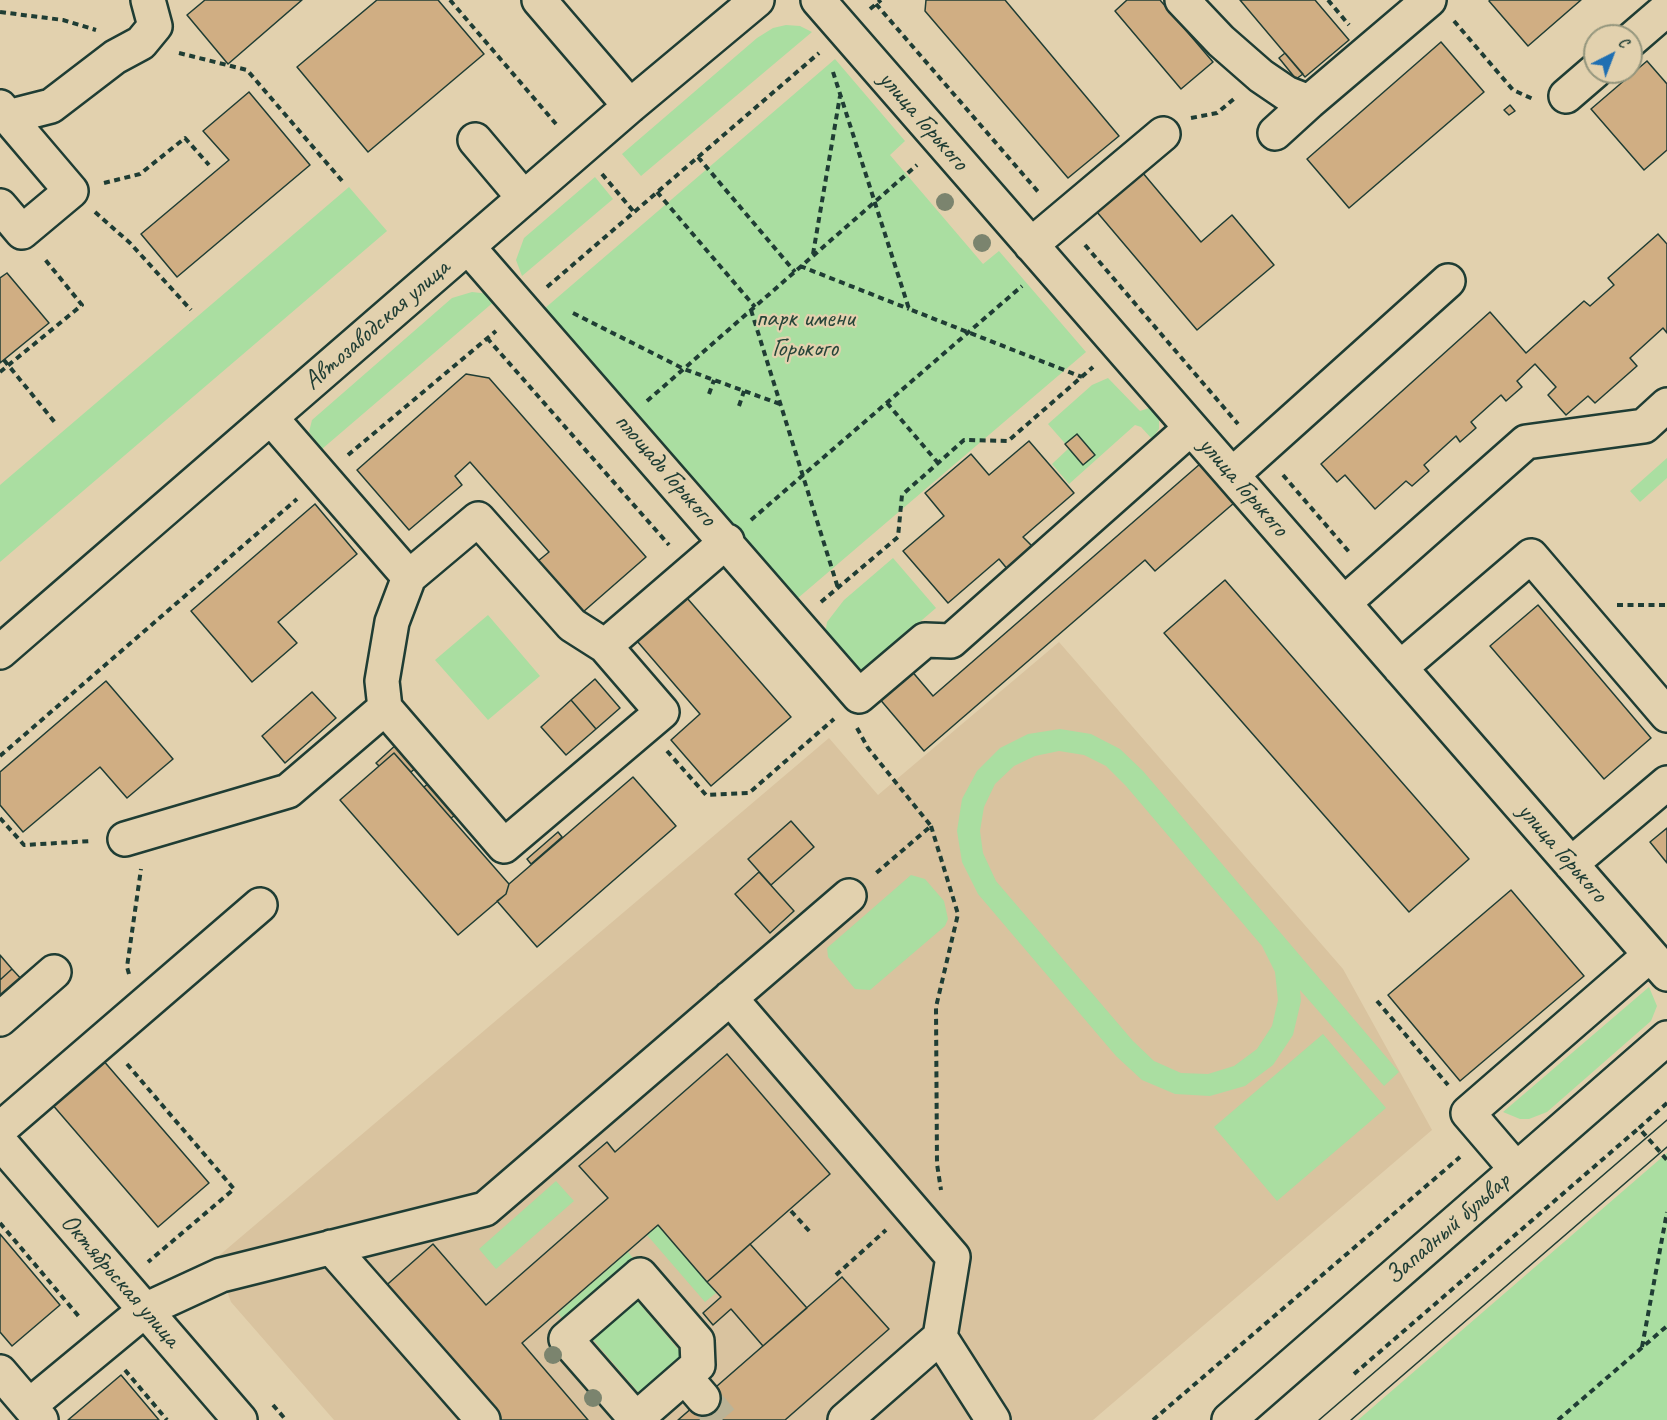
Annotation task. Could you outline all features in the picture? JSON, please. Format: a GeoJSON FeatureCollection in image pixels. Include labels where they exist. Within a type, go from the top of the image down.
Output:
{"type":"FeatureCollection","features":[{"type":"Feature","properties":{"kind":"street"},"geometry":{"type":"LineString","coordinates":[[4,112],[51,106],[115,57],[141,43],[155,26],[148,0]]}},
{"type":"Feature","properties":{"kind":"street"},"geometry":{"type":"LineString","coordinates":[[539,0],[630,106]]}},
{"type":"Feature","properties":{"kind":"street","name":"Автозаводская улица"},"geometry":{"type":"LineString","coordinates":[[0,652],[580,149],[757,0]]}},
{"type":"Feature","properties":{"kind":"street","name":"улица Горького"},"geometry":{"type":"LineString","coordinates":[[818,0],[834,40],[942,143],[1659,964]]}},
{"type":"Feature","properties":{"kind":"street"},"geometry":{"type":"LineString","coordinates":[[1182,0],[1221,41],[1261,76],[1286,93],[1309,102]]}},
{"type":"Feature","properties":{"kind":"street"},"geometry":{"type":"LineString","coordinates":[[1275,133],[1309,102],[1440,9]]}},
{"type":"Feature","properties":{"kind":"street"},"geometry":{"type":"LineString","coordinates":[[1643,30],[1667,9]]}},
{"type":"Feature","properties":{"kind":"street"},"geometry":{"type":"LineString","coordinates":[[1566,96],[1583,81]]}},
{"type":"Feature","properties":{"kind":"street"},"geometry":{"type":"LineString","coordinates":[[0,206],[21,232],[71,191],[4,112]]}},
{"type":"Feature","properties":{"kind":"street"},"geometry":{"type":"LineString","coordinates":[[1040,254],[1163,134]]}},
{"type":"Feature","properties":{"kind":"street"},"geometry":{"type":"LineString","coordinates":[[475,140],[524,198]]}},
{"type":"Feature","properties":{"kind":"street","name":"площадь Горького"},"geometry":{"type":"LineString","coordinates":[[468,247],[796,622],[849,710]]}},
{"type":"Feature","properties":{"kind":"street"},"geometry":{"type":"LineString","coordinates":[[1232,475],[1448,281]]}},
{"type":"Feature","properties":{"kind":"street"},"geometry":{"type":"LineString","coordinates":[[1344,603],[1527,442],[1644,426],[1667,405]]}},
{"type":"Feature","properties":{"kind":"street"},"geometry":{"type":"LineString","coordinates":[[271,418],[409,577]]}},
{"type":"Feature","properties":{"kind":"street"},"geometry":{"type":"LineString","coordinates":[[849,710],[925,640],[951,640],[1191,428]]}},
{"type":"Feature","properties":{"kind":"street"},"geometry":{"type":"LineString","coordinates":[[478,519],[572,625],[605,646],[662,712],[504,846],[385,708],[382,681],[392,622],[409,577],[478,519]]}},
{"type":"Feature","properties":{"kind":"street"},"geometry":{"type":"LineString","coordinates":[[605,646],[727,541]]}},
{"type":"Feature","properties":{"kind":"street"},"geometry":{"type":"LineString","coordinates":[[1400,668],[1531,556],[1667,715]]}},
{"type":"Feature","properties":{"kind":"street"},"geometry":{"type":"LineString","coordinates":[[136,836],[288,791],[385,708]]}},
{"type":"Feature","properties":{"kind":"street"},"geometry":{"type":"LineString","coordinates":[[1571,864],[1667,783]]}},
{"type":"Feature","properties":{"kind":"street"},"geometry":{"type":"LineString","coordinates":[[0,1372],[35,1413],[145,1310],[220,1275],[485,1209],[849,896]]}},
{"type":"Feature","properties":{"kind":"street"},"geometry":{"type":"LineString","coordinates":[[0,1129],[260,905]]}},
{"type":"Feature","properties":{"kind":"street"},"geometry":{"type":"LineString","coordinates":[[1516,1169],[1478,1123],[1659,964]]}},
{"type":"Feature","properties":{"kind":"street"},"geometry":{"type":"LineString","coordinates":[[0,1019],[54,972]]}},
{"type":"Feature","properties":{"kind":"street"},"geometry":{"type":"LineString","coordinates":[[730,998],[953,1257],[940,1337],[844,1420]]}},
{"type":"Feature","properties":{"kind":"street","name":"Западный бульвар"},"geometry":{"type":"LineString","coordinates":[[1229,1420],[1667,1038]]}},
{"type":"Feature","properties":{"kind":"street","name":"Октябрьская улица"},"geometry":{"type":"LineString","coordinates":[[0,1142],[240,1420]]}},
{"type":"Feature","properties":{"kind":"street"},"geometry":{"type":"LineString","coordinates":[[331,1247],[483,1420]]}},
{"type":"Feature","properties":{"kind":"street"},"geometry":{"type":"LineString","coordinates":[[940,1337],[993,1420]]}},
{"type":"Feature","properties":{"kind":"path"},"geometry":{"type":"LineString","coordinates":[[450,0],[551,121],[562,128],[634,212]]}},
{"type":"Feature","properties":{"kind":"path"},"geometry":{"type":"LineString","coordinates":[[0,756],[881,0]]}},
{"type":"Feature","properties":{"kind":"path"},"geometry":{"type":"LineString","coordinates":[[1440,9],[1513,90],[1536,100],[1566,96]]}},
{"type":"Feature","properties":{"kind":"path"},"geometry":{"type":"LineString","coordinates":[[0,12],[63,20],[247,70],[343,182]]}},
{"type":"Feature","properties":{"kind":"path"},"geometry":{"type":"LineString","coordinates":[[834,40],[830,59],[909,309]]}},
{"type":"Feature","properties":{"kind":"path"},"geometry":{"type":"LineString","coordinates":[[1163,134],[1190,119],[1217,113],[1261,76]]}},
{"type":"Feature","properties":{"kind":"path"},"geometry":{"type":"LineString","coordinates":[[813,255],[841,95]]}},
{"type":"Feature","properties":{"kind":"path"},"geometry":{"type":"LineString","coordinates":[[94,186],[140,174],[185,138],[209,165]]}},
{"type":"Feature","properties":{"kind":"path"},"geometry":{"type":"LineString","coordinates":[[622,422],[942,143]]}},
{"type":"Feature","properties":{"kind":"path"},"geometry":{"type":"LineString","coordinates":[[698,157],[795,272]]}},
{"type":"Feature","properties":{"kind":"path"},"geometry":{"type":"LineString","coordinates":[[657,192],[753,308],[780,405],[837,588]]}},
{"type":"Feature","properties":{"kind":"path"},"geometry":{"type":"LineString","coordinates":[[88,207],[130,243],[191,310]]}},
{"type":"Feature","properties":{"kind":"path"},"geometry":{"type":"LineString","coordinates":[[0,372],[82,304],[21,232]]}},
{"type":"Feature","properties":{"kind":"path"},"geometry":{"type":"LineString","coordinates":[[727,541],[969,333],[1040,254]]}},
{"type":"Feature","properties":{"kind":"path"},"geometry":{"type":"LineString","coordinates":[[800,266],[1082,377]]}},
{"type":"Feature","properties":{"kind":"path"},"geometry":{"type":"LineString","coordinates":[[569,311],[684,369],[780,405]]}},
{"type":"Feature","properties":{"kind":"path"},"geometry":{"type":"LineString","coordinates":[[487,338],[692,571]]}},
{"type":"Feature","properties":{"kind":"path"},"geometry":{"type":"LineString","coordinates":[[796,622],[898,537],[902,495],[964,440],[1008,441],[1119,346]]}},
{"type":"Feature","properties":{"kind":"path"},"geometry":{"type":"LineString","coordinates":[[4,360],[57,425]]}},
{"type":"Feature","properties":{"kind":"path"},"geometry":{"type":"LineString","coordinates":[[709,394],[714,380]]}},
{"type":"Feature","properties":{"kind":"path"},"geometry":{"type":"LineString","coordinates":[[739,406],[744,391]]}},
{"type":"Feature","properties":{"kind":"path"},"geometry":{"type":"LineString","coordinates":[[887,403],[938,463]]}},
{"type":"Feature","properties":{"kind":"path"},"geometry":{"type":"LineString","coordinates":[[646,726],[705,795],[727,794],[749,792],[849,710],[868,748],[931,826],[958,914],[936,1007],[937,1164],[943,1199]]}},
{"type":"Feature","properties":{"kind":"path"},"geometry":{"type":"LineString","coordinates":[[0,818],[24,845],[136,836],[127,967],[138,1010]]}},
{"type":"Feature","properties":{"kind":"path"},"geometry":{"type":"LineString","coordinates":[[849,896],[931,826]]}},
{"type":"Feature","properties":{"kind":"path"},"geometry":{"type":"LineString","coordinates":[[1154,1420],[1478,1123],[1377,1001]]}},
{"type":"Feature","properties":{"kind":"path"},"geometry":{"type":"LineString","coordinates":[[104,1039],[234,1189],[123,1284]]}},
{"type":"Feature","properties":{"kind":"path"},"geometry":{"type":"LineString","coordinates":[[1354,1374],[1667,1104]]}},
{"type":"Feature","properties":{"kind":"path"},"geometry":{"type":"LineString","coordinates":[[1639,1128],[1667,1160]]}},
{"type":"Feature","properties":{"kind":"path"},"geometry":{"type":"LineString","coordinates":[[836,1275],[911,1208]]}},
{"type":"Feature","properties":{"kind":"path"},"geometry":{"type":"LineString","coordinates":[[791,1211],[811,1233]]}},
{"type":"Feature","properties":{"kind":"path"},"geometry":{"type":"LineString","coordinates":[[1642,1348],[1667,1212]]}},
{"type":"Feature","properties":{"kind":"path"},"geometry":{"type":"LineString","coordinates":[[1558,1420],[1667,1326]]}},
{"type":"Feature","properties":{"kind":"shaded area"},"geometry":{"type":"Polygon","coordinates":[[[1059,642],[1343,969],[1432,1130],[1093,1420],[334,1420],[231,1302],[215,1259],[829,738],[878,795],[1059,642]]]}},
{"type":"Feature","properties":{"kind":"green space"},"geometry":{"type":"Polygon","coordinates":[[[786,25],[800,26],[812,32],[641,176],[622,154],[757,38],[773,28],[786,25]]]}},
{"type":"Feature","properties":{"kind":"green space","name":"парк имени Горького"},"geometry":{"type":"Polygon","coordinates":[[[835,59],[905,141],[890,155],[983,264],[999,251],[1086,352],[798,598],[544,309],[835,59]]]}},
{"type":"Feature","properties":{"kind":"green space"},"geometry":{"type":"Polygon","coordinates":[[[595,177],[613,199],[522,276],[516,260],[524,238],[595,177]]]}},
{"type":"Feature","properties":{"kind":"green space"},"geometry":{"type":"Polygon","coordinates":[[[349,187],[387,231],[0,562],[0,485],[349,187]]]}},
{"type":"Feature","properties":{"kind":"green space"},"geometry":{"type":"Polygon","coordinates":[[[472,292],[490,294],[496,300],[322,449],[309,432],[312,420],[452,298],[472,292]]]}},
{"type":"Feature","properties":{"kind":"green space"},"geometry":{"type":"Polygon","coordinates":[[[1108,378],[1140,411],[1152,407],[1159,420],[1159,429],[1152,439],[1141,427],[1135,425],[1069,484],[1052,464],[1069,448],[1048,424],[1092,385],[1108,378]]]}},
{"type":"Feature","properties":{"kind":"green space"},"geometry":{"type":"Polygon","coordinates":[[[1667,458],[1667,478],[1640,502],[1630,491],[1667,458]]]}},
{"type":"Feature","properties":{"kind":"green space"},"geometry":{"type":"Polygon","coordinates":[[[893,558],[936,608],[858,675],[825,635],[827,622],[844,600],[893,558]]]}},
{"type":"Feature","properties":{"kind":"green space"},"geometry":{"type":"Polygon","coordinates":[[[488,615],[540,676],[488,720],[435,660],[488,615]]]}},
{"type":"Feature","properties":{"kind":"green space"},"geometry":{"type":"Polygon","coordinates":[[[1060,729],[1091,734],[1120,749],[1143,771],[1399,1072],[1384,1086],[1300,990],[1301,1001],[1293,1035],[1273,1065],[1245,1086],[1210,1096],[1175,1094],[1142,1080],[1116,1056],[978,894],[962,862],[957,831],[962,799],[977,771],[1000,748],[1028,734],[1060,729]],[[1059,751],[1035,756],[1014,766],[995,784],[984,807],[980,831],[983,853],[996,881],[1133,1041],[1154,1061],[1181,1073],[1208,1074],[1234,1066],[1257,1049],[1272,1026],[1278,1000],[1275,972],[1262,946],[1126,786],[1106,766],[1084,755],[1059,751]]]}},
{"type":"Feature","properties":{"kind":"green space"},"geometry":{"type":"Polygon","coordinates":[[[911,875],[925,879],[944,901],[948,919],[945,926],[870,990],[855,989],[828,957],[827,948],[911,875]]]}},
{"type":"Feature","properties":{"kind":"green space"},"geometry":{"type":"Polygon","coordinates":[[[1649,987],[1657,1006],[1651,1021],[1547,1112],[1529,1119],[1520,1119],[1503,1112],[1649,987]]]}},
{"type":"Feature","properties":{"kind":"green space"},"geometry":{"type":"Polygon","coordinates":[[[1323,1034],[1386,1108],[1277,1201],[1214,1127],[1323,1034]]]}},
{"type":"Feature","properties":{"kind":"green space"},"geometry":{"type":"Polygon","coordinates":[[[1667,1153],[1667,1420],[1358,1420],[1667,1153]]]}},
{"type":"Feature","properties":{"kind":"green space"},"geometry":{"type":"Polygon","coordinates":[[[556,1181],[574,1201],[496,1269],[479,1249],[556,1181]]]}},
{"type":"Feature","properties":{"kind":"green space"},"geometry":{"type":"Polygon","coordinates":[[[658,1226],[716,1293],[705,1302],[647,1235],[658,1226]]]}},
{"type":"Feature","properties":{"kind":"green space"},"geometry":{"type":"Polygon","coordinates":[[[628,1252],[636,1262],[565,1322],[558,1313],[628,1252]]]}},
{"type":"Feature","properties":{"kind":"green space"},"geometry":{"type":"Polygon","coordinates":[[[632,1295],[683,1355],[639,1393],[588,1334],[632,1295]]]}},
{"type":"Feature","properties":{"kind":"building"},"geometry":{"type":"Polygon","coordinates":[[[205,0],[302,0],[228,64],[187,15],[205,0]]]}},
{"type":"Feature","properties":{"kind":"building"},"geometry":{"type":"Polygon","coordinates":[[[377,0],[438,0],[484,54],[368,152],[297,67],[377,0]]]}},
{"type":"Feature","properties":{"kind":"building"},"geometry":{"type":"Polygon","coordinates":[[[926,0],[1005,0],[1119,136],[1068,178],[925,11],[926,0]]]}},
{"type":"Feature","properties":{"kind":"building"},"geometry":{"type":"Polygon","coordinates":[[[1127,0],[1160,0],[1213,62],[1181,89],[1115,11],[1127,0]]]}},
{"type":"Feature","properties":{"kind":"building"},"geometry":{"type":"Polygon","coordinates":[[[1240,0],[1315,0],[1349,40],[1305,77],[1240,0]]]}},
{"type":"Feature","properties":{"kind":"building"},"geometry":{"type":"Polygon","coordinates":[[[1490,0],[1581,0],[1528,46],[1490,0]]]}},
{"type":"Feature","properties":{"kind":"building"},"geometry":{"type":"Polygon","coordinates":[[[1441,42],[1484,92],[1349,208],[1307,159],[1441,42]]]}},
{"type":"Feature","properties":{"kind":"building"},"geometry":{"type":"Polygon","coordinates":[[[1285,53],[1303,74],[1296,79],[1279,58],[1285,53]]]}},
{"type":"Feature","properties":{"kind":"building"},"geometry":{"type":"Polygon","coordinates":[[[1647,61],[1667,84],[1667,150],[1644,170],[1591,109],[1620,84],[1643,84],[1643,64],[1647,61]]]}},
{"type":"Feature","properties":{"kind":"building"},"geometry":{"type":"Polygon","coordinates":[[[249,92],[310,165],[177,277],[141,234],[229,160],[203,131],[249,92]]]}},
{"type":"Feature","properties":{"kind":"building"},"geometry":{"type":"Polygon","coordinates":[[[1510,105],[1515,111],[1509,115],[1504,110],[1510,105]]]}},
{"type":"Feature","properties":{"kind":"building"},"geometry":{"type":"Polygon","coordinates":[[[1137,166],[1201,242],[1232,215],[1274,265],[1197,330],[1091,205],[1137,166]]]}},
{"type":"Feature","properties":{"kind":"building"},"geometry":{"type":"Polygon","coordinates":[[[1658,234],[1667,244],[1667,333],[1663,328],[1630,358],[1637,366],[1595,403],[1588,396],[1566,415],[1548,395],[1556,387],[1535,364],[1517,381],[1522,387],[1506,401],[1501,395],[1471,422],[1476,428],[1460,442],[1456,436],[1424,465],[1429,471],[1412,486],[1406,481],[1375,509],[1345,475],[1337,482],[1321,464],[1490,312],[1526,353],[1584,301],[1590,306],[1614,285],[1608,278],[1658,234]]]}},
{"type":"Feature","properties":{"kind":"building"},"geometry":{"type":"Polygon","coordinates":[[[7,273],[49,323],[0,363],[0,278],[7,273]]]}},
{"type":"Feature","properties":{"kind":"building"},"geometry":{"type":"Polygon","coordinates":[[[466,374],[489,378],[646,557],[583,612],[538,561],[549,552],[470,462],[455,476],[462,485],[409,530],[357,470],[466,374]]]}},
{"type":"Feature","properties":{"kind":"building"},"geometry":{"type":"Polygon","coordinates":[[[1077,434],[1095,455],[1083,465],[1065,444],[1077,434]]]}},
{"type":"Feature","properties":{"kind":"building"},"geometry":{"type":"Polygon","coordinates":[[[1029,441],[1074,493],[1023,537],[1035,549],[1009,571],[999,559],[948,603],[903,551],[944,516],[925,493],[971,454],[989,475],[1029,441]]]}},
{"type":"Feature","properties":{"kind":"building"},"geometry":{"type":"Polygon","coordinates":[[[1200,464],[1234,503],[1155,571],[1145,560],[924,751],[878,697],[910,669],[933,696],[1200,464]]]}},
{"type":"Feature","properties":{"kind":"building"},"geometry":{"type":"Polygon","coordinates":[[[315,504],[357,554],[278,622],[297,643],[252,682],[191,611],[315,504]]]}},
{"type":"Feature","properties":{"kind":"building"},"geometry":{"type":"Polygon","coordinates":[[[1225,580],[1469,859],[1409,912],[1164,633],[1225,580]]]}},
{"type":"Feature","properties":{"kind":"building"},"geometry":{"type":"Polygon","coordinates":[[[687,598],[791,717],[711,786],[671,740],[700,714],[637,641],[687,598]]]}},
{"type":"Feature","properties":{"kind":"building"},"geometry":{"type":"Polygon","coordinates":[[[1538,605],[1651,738],[1604,779],[1490,646],[1538,605]]]}},
{"type":"Feature","properties":{"kind":"building"},"geometry":{"type":"Polygon","coordinates":[[[595,679],[620,708],[596,729],[571,700],[595,679]]]}},
{"type":"Feature","properties":{"kind":"building"},"geometry":{"type":"Polygon","coordinates":[[[106,681],[173,759],[127,798],[100,767],[23,832],[0,805],[0,772],[106,681]]]}},
{"type":"Feature","properties":{"kind":"building"},"geometry":{"type":"Polygon","coordinates":[[[312,692],[336,718],[285,763],[262,736],[312,692]]]}},
{"type":"Feature","properties":{"kind":"building"},"geometry":{"type":"Polygon","coordinates":[[[571,700],[596,729],[566,755],[541,727],[571,700]]]}},
{"type":"Feature","properties":{"kind":"building"},"geometry":{"type":"Polygon","coordinates":[[[398,743],[418,766],[411,772],[394,753],[379,766],[376,763],[398,743]]]}},
{"type":"Feature","properties":{"kind":"building"},"geometry":{"type":"Polygon","coordinates":[[[394,753],[509,884],[506,894],[458,935],[340,800],[394,753]]]}},
{"type":"Feature","properties":{"kind":"building"},"geometry":{"type":"Polygon","coordinates":[[[633,777],[676,826],[537,947],[497,901],[506,894],[509,884],[633,777]]]}},
{"type":"Feature","properties":{"kind":"building"},"geometry":{"type":"Polygon","coordinates":[[[429,783],[457,814],[451,818],[424,787],[429,783]]]}},
{"type":"Feature","properties":{"kind":"building"},"geometry":{"type":"Polygon","coordinates":[[[791,821],[814,847],[771,885],[748,859],[791,821]]]}},
{"type":"Feature","properties":{"kind":"building"},"geometry":{"type":"Polygon","coordinates":[[[1667,828],[1667,863],[1650,842],[1667,828]]]}},
{"type":"Feature","properties":{"kind":"building"},"geometry":{"type":"Polygon","coordinates":[[[558,832],[562,837],[531,864],[527,859],[558,832]]]}},
{"type":"Feature","properties":{"kind":"building"},"geometry":{"type":"Polygon","coordinates":[[[759,872],[794,911],[770,933],[735,894],[759,872]]]}},
{"type":"Feature","properties":{"kind":"building"},"geometry":{"type":"Polygon","coordinates":[[[1511,890],[1584,976],[1460,1081],[1388,995],[1511,890]]]}},
{"type":"Feature","properties":{"kind":"building"},"geometry":{"type":"Polygon","coordinates":[[[0,955],[12,969],[0,980],[0,955]]]}},
{"type":"Feature","properties":{"kind":"building"},"geometry":{"type":"Polygon","coordinates":[[[12,969],[24,982],[0,1003],[0,980],[12,969]]]}},
{"type":"Feature","properties":{"kind":"building"},"geometry":{"type":"Polygon","coordinates":[[[727,1054],[830,1174],[707,1282],[658,1225],[522,1343],[588,1420],[494,1420],[381,1290],[433,1244],[486,1305],[608,1198],[579,1166],[607,1142],[615,1152],[727,1054]]]}},
{"type":"Feature","properties":{"kind":"building"},"geometry":{"type":"Polygon","coordinates":[[[102,1059],[209,1183],[158,1227],[51,1103],[102,1059]]]}},
{"type":"Feature","properties":{"kind":"building"},"geometry":{"type":"Polygon","coordinates":[[[0,1234],[60,1305],[12,1346],[0,1332],[0,1234]]]}},
{"type":"Feature","properties":{"kind":"building"},"geometry":{"type":"Polygon","coordinates":[[[750,1244],[807,1308],[763,1346],[731,1309],[713,1325],[703,1313],[721,1297],[707,1282],[750,1244]]]}},
{"type":"Feature","properties":{"kind":"building"},"geometry":{"type":"Polygon","coordinates":[[[842,1277],[889,1329],[785,1420],[678,1420],[842,1277]]]}},
{"type":"Feature","properties":{"kind":"building"},"geometry":{"type":"Polygon","coordinates":[[[121,1375],[159,1420],[68,1420],[121,1375]]]}},
{"type":"Feature","properties":{"kind":"tunnel"},"geometry":{"type":"LineString","coordinates":[[703,1398],[722,1420]]}},
{"type":"Feature","properties":{"kind":"tram line"},"geometry":{"type":"LineString","coordinates":[[1319,1420],[1667,1120]]}},
{"type":"Feature","properties":{"kind":"tram line"},"geometry":{"type":"LineString","coordinates":[[1351,1420],[1667,1147]]}}]}
